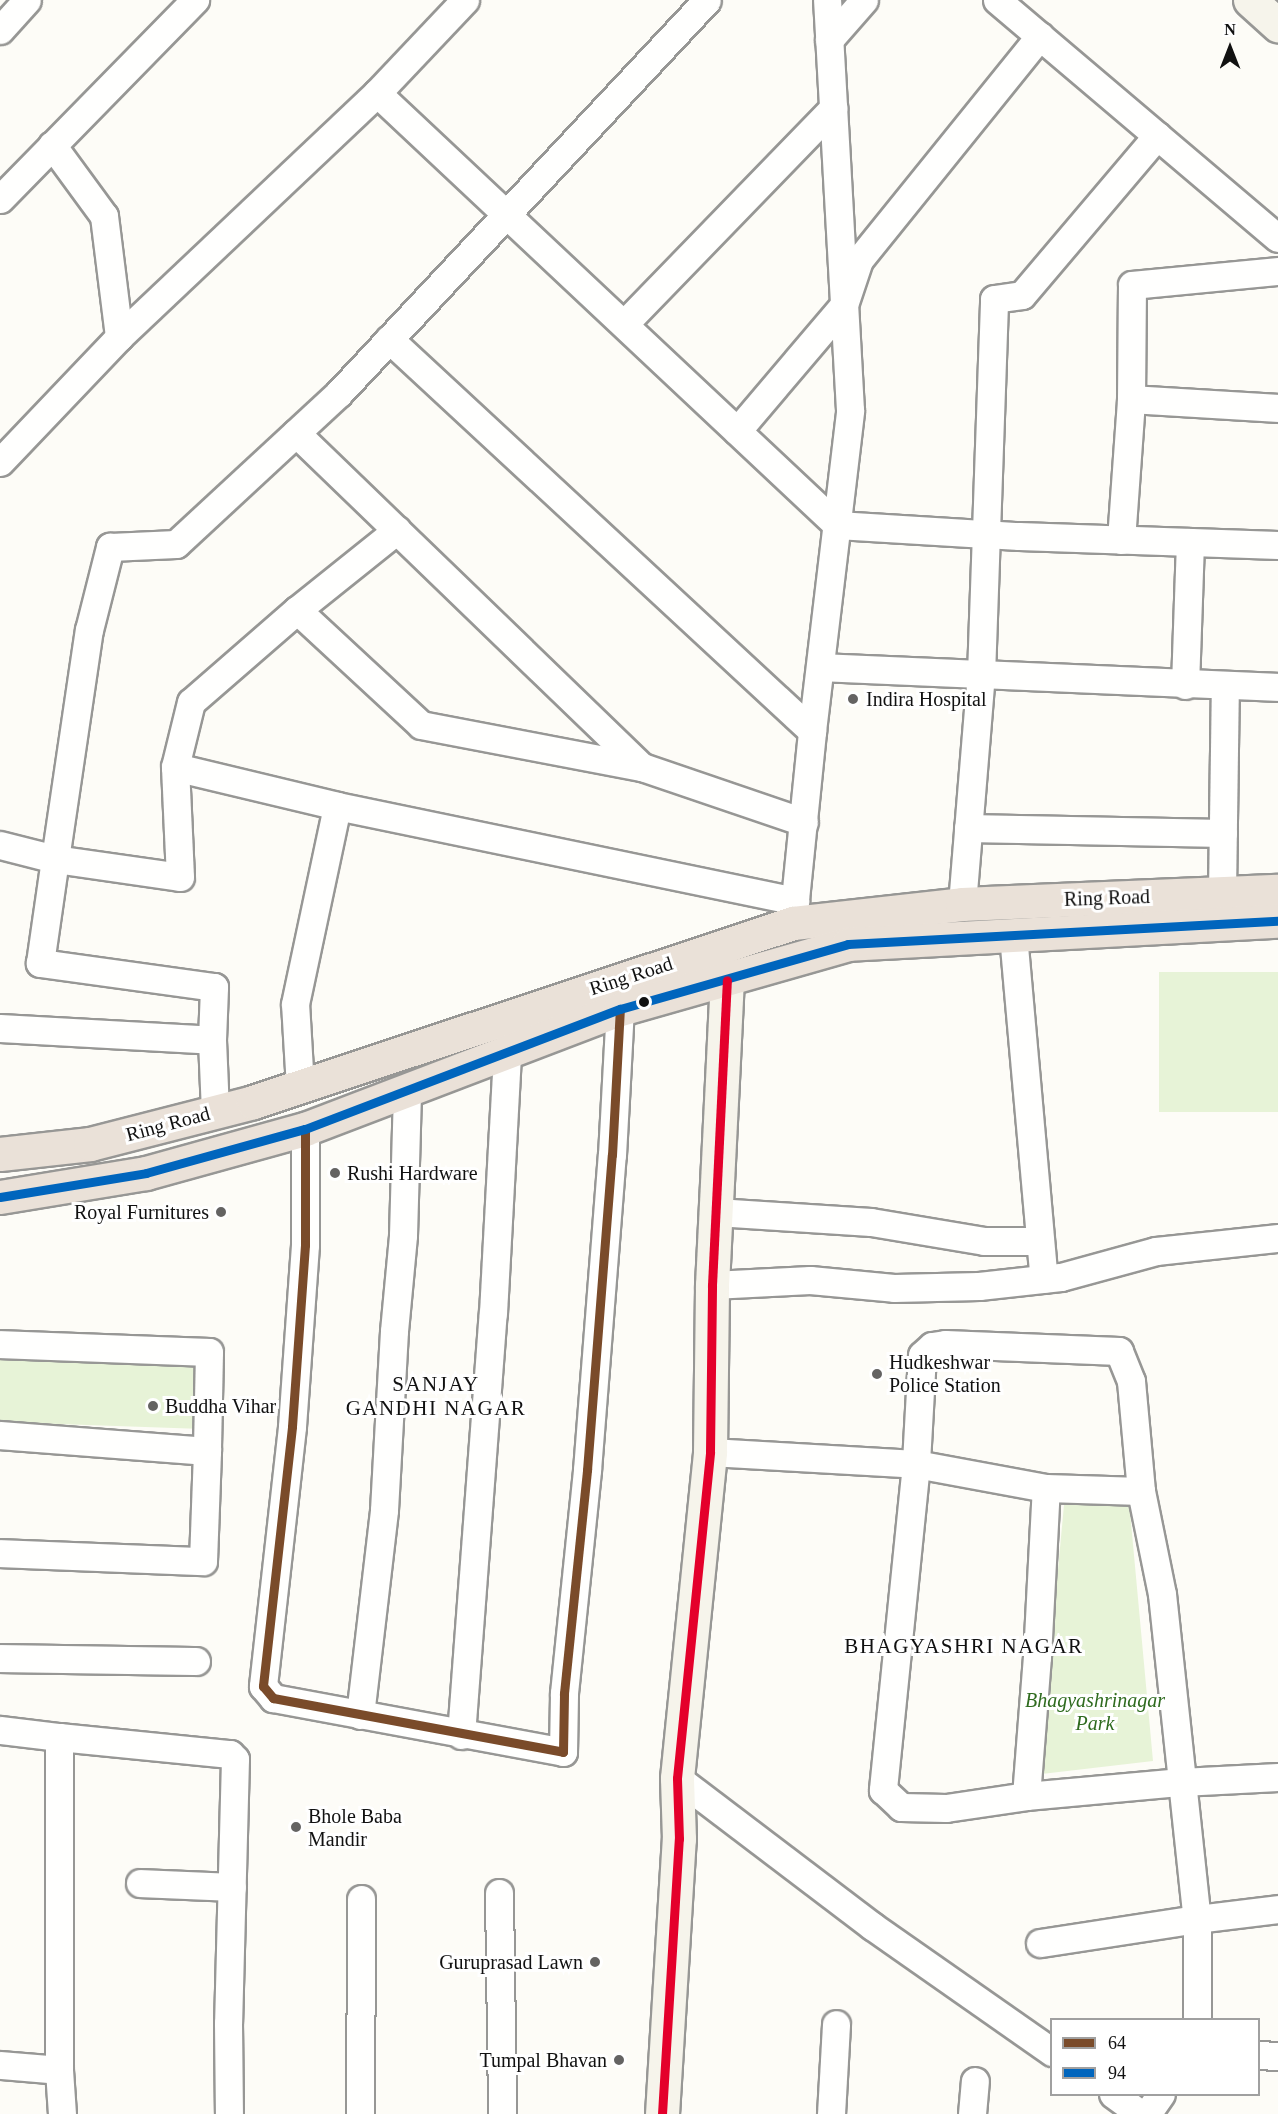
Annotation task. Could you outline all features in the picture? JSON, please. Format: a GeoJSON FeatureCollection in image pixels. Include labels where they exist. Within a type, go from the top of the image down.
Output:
{"type":"FeatureCollection","features":[{"type":"Feature","properties":{"kind":"highway","name":"Ring Road"},"geometry":{"type":"LineString","coordinates":[[0,1154],[90,1144],[300,1087],[794,912],[1278,891]]}},
{"type":"Feature","properties":{"kind":"highway","name":"Ring Road"},"geometry":{"type":"LineString","coordinates":[[0,1197],[146,1173],[304,1129],[620,1009],[848,944],[1278,921]]}},
{"type":"Feature","properties":{"kind":"street"},"geometry":{"type":"LineString","coordinates":[[0,30],[27,0]]}},
{"type":"Feature","properties":{"kind":"street"},"geometry":{"type":"LineString","coordinates":[[0,199],[195,0]]}},
{"type":"Feature","properties":{"kind":"street"},"geometry":{"type":"LineString","coordinates":[[0,462],[119,337],[377,93],[465,0]]}},
{"type":"Feature","properties":{"kind":"street"},"geometry":{"type":"LineString","coordinates":[[215,1111],[212,1040],[214,987],[40,963],[89,630],[110,548],[176,544],[339,393],[706,0]]}},
{"type":"Feature","properties":{"kind":"street"},"geometry":{"type":"LineString","coordinates":[[175,767],[794,912],[812,731],[850,410],[827,0]]}},
{"type":"Feature","properties":{"kind":"street"},"geometry":{"type":"LineString","coordinates":[[829,40],[864,0]]}},
{"type":"Feature","properties":{"kind":"street"},"geometry":{"type":"LineString","coordinates":[[997,0],[1278,238]]}},
{"type":"Feature","properties":{"kind":"street"},"geometry":{"type":"LineString","coordinates":[[1250,0],[1278,24]]}},
{"type":"Feature","properties":{"kind":"street"},"geometry":{"type":"LineString","coordinates":[[737,431],[844,305],[859,260],[1040,36]]}},
{"type":"Feature","properties":{"kind":"street"},"geometry":{"type":"LineString","coordinates":[[377,93],[837,525],[988,534],[1278,545]]}},
{"type":"Feature","properties":{"kind":"street"},"geometry":{"type":"LineString","coordinates":[[624,324],[833,108]]}},
{"type":"Feature","properties":{"kind":"street"},"geometry":{"type":"LineString","coordinates":[[962,904],[981,675],[988,534],[994,299],[1022,295],[1157,136]]}},
{"type":"Feature","properties":{"kind":"street"},"geometry":{"type":"LineString","coordinates":[[52,145],[104,216],[119,337]]}},
{"type":"Feature","properties":{"kind":"street"},"geometry":{"type":"LineString","coordinates":[[1121,540],[1131,399],[1132,285],[1278,271]]}},
{"type":"Feature","properties":{"kind":"street"},"geometry":{"type":"LineString","coordinates":[[389,339],[812,731]]}},
{"type":"Feature","properties":{"kind":"street"},"geometry":{"type":"LineString","coordinates":[[1131,399],[1278,408]]}},
{"type":"Feature","properties":{"kind":"street"},"geometry":{"type":"LineString","coordinates":[[296,433],[642,767]]}},
{"type":"Feature","properties":{"kind":"street"},"geometry":{"type":"LineString","coordinates":[[0,845],[55,859],[180,877],[175,767],[191,702],[297,610],[397,531]]}},
{"type":"Feature","properties":{"kind":"street"},"geometry":{"type":"LineString","coordinates":[[1185,685],[1190,542]]}},
{"type":"Feature","properties":{"kind":"street"},"geometry":{"type":"LineString","coordinates":[[297,610],[420,725],[642,767],[804,822]]}},
{"type":"Feature","properties":{"kind":"street"},"geometry":{"type":"LineString","coordinates":[[821,667],[1225,687],[1278,687]]}},
{"type":"Feature","properties":{"kind":"street"},"geometry":{"type":"LineString","coordinates":[[1222,893],[1225,687]]}},
{"type":"Feature","properties":{"kind":"street"},"geometry":{"type":"LineString","coordinates":[[300,1087],[295,1004],[337,806]]}},
{"type":"Feature","properties":{"kind":"street"},"geometry":{"type":"LineString","coordinates":[[968,828],[1223,833]]}},
{"type":"Feature","properties":{"kind":"street"},"geometry":{"type":"LineString","coordinates":[[1012,935],[1044,1279]]}},
{"type":"Feature","properties":{"kind":"street"},"geometry":{"type":"LineString","coordinates":[[662,2114],[679,1839],[677,1778],[710,1452],[712,1285],[728,980]]}},
{"type":"Feature","properties":{"kind":"street"},"geometry":{"type":"LineString","coordinates":[[304,1129],[305,1245],[292,1428],[263,1686],[273,1698],[461,1735],[563,1752],[564,1693],[589,1446],[612,1155],[620,1009]]}},
{"type":"Feature","properties":{"kind":"street"},"geometry":{"type":"LineString","coordinates":[[0,1028],[212,1040]]}},
{"type":"Feature","properties":{"kind":"street"},"geometry":{"type":"LineString","coordinates":[[461,1735],[493,1312],[507,1051]]}},
{"type":"Feature","properties":{"kind":"street"},"geometry":{"type":"LineString","coordinates":[[360,1715],[384,1510],[394,1331],[403,1235],[407,1089]]}},
{"type":"Feature","properties":{"kind":"street"},"geometry":{"type":"LineString","coordinates":[[716,1212],[871,1222],[984,1240],[1040,1241]]}},
{"type":"Feature","properties":{"kind":"street"},"geometry":{"type":"LineString","coordinates":[[712,1285],[810,1281],[904,1287],[979,1286],[1061,1277],[1156,1251],[1278,1238]]}},
{"type":"Feature","properties":{"kind":"street"},"geometry":{"type":"LineString","coordinates":[[0,1344],[209,1353],[203,1561],[0,1553]]}},
{"type":"Feature","properties":{"kind":"street"},"geometry":{"type":"LineString","coordinates":[[1197,2018],[1197,1919],[1181,1782],[1162,1594],[1141,1491],[1131,1382],[1119,1351],[945,1344],[932,1346],[922,1355],[916,1464],[884,1790],[902,1807],[946,1808],[1026,1796],[1181,1782],[1278,1777]]}},
{"type":"Feature","properties":{"kind":"street"},"geometry":{"type":"LineString","coordinates":[[0,1435],[207,1451]]}},
{"type":"Feature","properties":{"kind":"street"},"geometry":{"type":"LineString","coordinates":[[710,1452],[916,1464],[1046,1488],[1141,1491]]}},
{"type":"Feature","properties":{"kind":"street"},"geometry":{"type":"LineString","coordinates":[[1026,1796],[1037,1657],[1046,1488]]}},
{"type":"Feature","properties":{"kind":"street"},"geometry":{"type":"LineString","coordinates":[[0,1658],[196,1661]]}},
{"type":"Feature","properties":{"kind":"street"},"geometry":{"type":"LineString","coordinates":[[0,1730],[230,1754],[235,1759],[228,2023],[230,2114]]}},
{"type":"Feature","properties":{"kind":"street"},"geometry":{"type":"LineString","coordinates":[[59,1737],[59,2070],[62,2114]]}},
{"type":"Feature","properties":{"kind":"street"},"geometry":{"type":"LineString","coordinates":[[677,1778],[872,1926],[1050,2051]]}},
{"type":"Feature","properties":{"kind":"street"},"geometry":{"type":"LineString","coordinates":[[140,1883],[232,1887]]}},
{"type":"Feature","properties":{"kind":"street"},"geometry":{"type":"LineString","coordinates":[[499,1893],[502,2114]]}},
{"type":"Feature","properties":{"kind":"street"},"geometry":{"type":"LineString","coordinates":[[360,2114],[361,1899]]}},
{"type":"Feature","properties":{"kind":"street"},"geometry":{"type":"LineString","coordinates":[[1040,1943],[1278,1909]]}},
{"type":"Feature","properties":{"kind":"street"},"geometry":{"type":"LineString","coordinates":[[831,2114],[836,2024]]}},
{"type":"Feature","properties":{"kind":"street"},"geometry":{"type":"LineString","coordinates":[[1260,2055],[1278,2056]]}},
{"type":"Feature","properties":{"kind":"street"},"geometry":{"type":"LineString","coordinates":[[0,2065],[59,2070]]}},
{"type":"Feature","properties":{"kind":"street"},"geometry":{"type":"LineString","coordinates":[[972,2114],[975,2081]]}},
{"type":"Feature","properties":{"kind":"street"},"geometry":{"type":"LineString","coordinates":[[1116,2096],[1141,2114]]}},
{"type":"Feature","properties":{"kind":"street"},"geometry":{"type":"LineString","coordinates":[[1147,2114],[1160,2096]]}},
{"type":"Feature","properties":{"kind":"green space"},"geometry":{"type":"Polygon","coordinates":[[[1159,972],[1278,972],[1278,1112],[1159,1112],[1159,972]]]}},
{"type":"Feature","properties":{"kind":"green space"},"geometry":{"type":"Polygon","coordinates":[[[0,1359],[198,1366],[196,1429],[0,1422],[0,1359]]]}},
{"type":"Feature","properties":{"kind":"green space","name":"Bhagyashrinagar Park"},"geometry":{"type":"Polygon","coordinates":[[[1065,1494],[1129,1501],[1153,1761],[1033,1775],[1050,1656],[1065,1494]]]}},
{"type":"Feature","properties":{"kind":"transit line","name":"94"},"geometry":{"type":"LineString","coordinates":[[0,1197],[146,1173],[305,1129],[620,1009],[848,944],[1278,921]]}},
{"type":"Feature","properties":{"kind":"transit line"},"geometry":{"type":"LineString","coordinates":[[662,2114],[679,1839],[677,1778],[710,1452],[712,1285],[727,980]]}},
{"type":"Feature","properties":{"kind":"transit line","name":"64"},"geometry":{"type":"LineString","coordinates":[[305,1129],[305,1245],[292,1427],[263,1686],[273,1698],[563,1752],[564,1693],[587,1470],[612,1155],[620,1009]]}},
{"type":"Feature","properties":{"kind":"place","name":"Indira Hospital"},"geometry":{"type":"Point","coordinates":[853,699]}},
{"type":"Feature","properties":{"kind":"place","name":"Rushi Hardware"},"geometry":{"type":"Point","coordinates":[335,1173]}},
{"type":"Feature","properties":{"kind":"place","name":"Royal Furnitures"},"geometry":{"type":"Point","coordinates":[221,1212]}},
{"type":"Feature","properties":{"kind":"place","name":"Hudkeshwar Police Station"},"geometry":{"type":"Point","coordinates":[877,1374]}},
{"type":"Feature","properties":{"kind":"place","name":"Buddha Vihar"},"geometry":{"type":"Point","coordinates":[153,1406]}},
{"type":"Feature","properties":{"kind":"place","name":"Bhole Baba Mandir"},"geometry":{"type":"Point","coordinates":[296,1827]}},
{"type":"Feature","properties":{"kind":"place","name":"Guruprasad Lawn"},"geometry":{"type":"Point","coordinates":[595,1962]}},
{"type":"Feature","properties":{"kind":"place","name":"Tumpal Bhavan"},"geometry":{"type":"Point","coordinates":[619,2060]}},
{"type":"Feature","properties":{"kind":"district","name":"SANJAY GANDHI NAGAR"},"geometry":{"type":"Point","coordinates":[436,1396]}},
{"type":"Feature","properties":{"kind":"district","name":"BHAGYASHRI NAGAR"},"geometry":{"type":"Point","coordinates":[964,1646]}}]}
